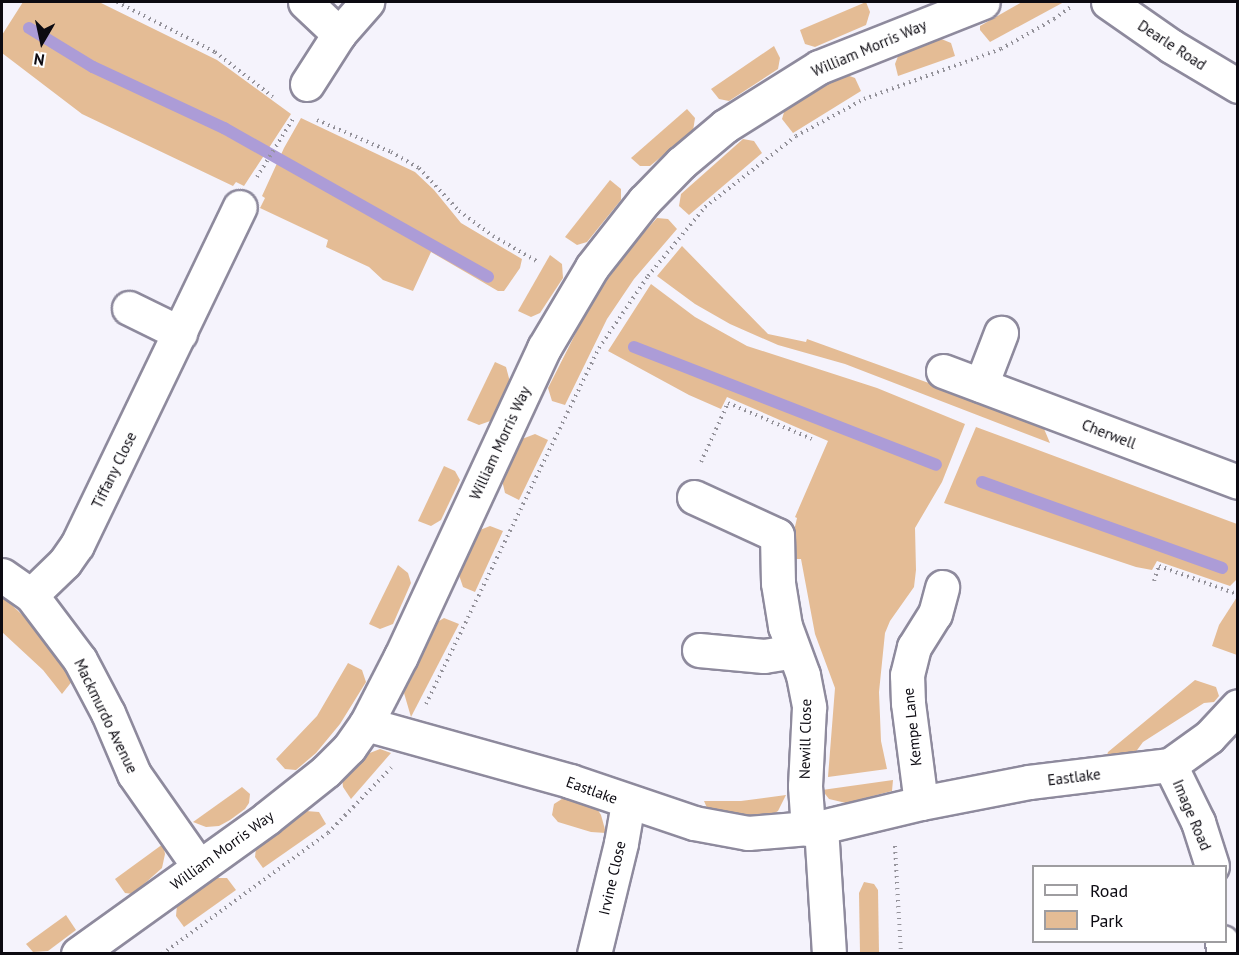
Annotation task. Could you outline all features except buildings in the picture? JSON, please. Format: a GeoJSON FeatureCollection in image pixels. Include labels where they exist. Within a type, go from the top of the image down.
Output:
{"type":"FeatureCollection","features":[{"type":"Feature","properties":{"kind":"street"},"geometry":{"type":"LineString","coordinates":[[305,2],[339,33]]}},
{"type":"Feature","properties":{"kind":"street"},"geometry":{"type":"LineString","coordinates":[[307,84],[339,33],[367,2]]}},
{"type":"Feature","properties":{"kind":"street","name":"William Morris Way"},"geometry":{"type":"LineString","coordinates":[[78,954],[267,818],[326,771],[349,747],[366,724],[401,656],[544,348],[592,267],[644,201],[681,163],[725,126],[819,67],[983,2]]}},
{"type":"Feature","properties":{"kind":"street","name":"Dearle Road"},"geometry":{"type":"LineString","coordinates":[[1108,2],[1171,46],[1238,86]]}},
{"type":"Feature","properties":{"kind":"street","name":"Tiffany Close"},"geometry":{"type":"LineString","coordinates":[[31,595],[65,562],[77,545],[247,193]]}},
{"type":"Feature","properties":{"kind":"street"},"geometry":{"type":"LineString","coordinates":[[129,308],[180,333]]}},
{"type":"Feature","properties":{"kind":"street"},"geometry":{"type":"LineString","coordinates":[[981,385],[1001,333]]}},
{"type":"Feature","properties":{"kind":"street","name":"Cherwell"},"geometry":{"type":"LineString","coordinates":[[943,371],[1238,482]]}},
{"type":"Feature","properties":{"kind":"street","name":"Newill Close"},"geometry":{"type":"LineString","coordinates":[[694,497],[777,535],[778,583],[785,626],[803,675],[809,707],[805,786],[814,828]]}},
{"type":"Feature","properties":{"kind":"street","name":"Mackmurdo Avenue"},"geometry":{"type":"LineString","coordinates":[[2,575],[31,595],[80,660],[108,713],[134,774],[199,867]]}},
{"type":"Feature","properties":{"kind":"street","name":"Kempe Lane"},"geometry":{"type":"LineString","coordinates":[[921,803],[908,703],[907,675],[914,647],[935,614],[942,587]]}},
{"type":"Feature","properties":{"kind":"street"},"geometry":{"type":"LineString","coordinates":[[699,650],[764,656],[794,651]]}},
{"type":"Feature","properties":{"kind":"street","name":"Eastlake"},"geometry":{"type":"LineString","coordinates":[[366,724],[570,781],[627,803],[721,830],[748,833],[814,828],[921,803],[1029,783],[1170,765],[1209,737],[1238,706]]}},
{"type":"Feature","properties":{"kind":"street","name":"Image Road"},"geometry":{"type":"LineString","coordinates":[[1170,765],[1198,822],[1211,865]]}},
{"type":"Feature","properties":{"kind":"street","name":"Irvine Close"},"geometry":{"type":"LineString","coordinates":[[594,954],[621,843],[627,803]]}},
{"type":"Feature","properties":{"kind":"street"},"geometry":{"type":"LineString","coordinates":[[814,828],[830,954]]}},
{"type":"Feature","properties":{"kind":"path"},"geometry":{"type":"LineString","coordinates":[[117,2],[215,52],[279,101]]}},
{"type":"Feature","properties":{"kind":"path"},"geometry":{"type":"LineString","coordinates":[[162,954],[328,833],[399,759],[600,348],[648,276],[705,207],[766,158],[864,99],[1001,49],[1054,19],[1077,2]]}},
{"type":"Feature","properties":{"kind":"path"},"geometry":{"type":"LineString","coordinates":[[309,116],[391,152],[419,168],[459,211],[493,236],[538,262]]}},
{"type":"Feature","properties":{"kind":"path"},"geometry":{"type":"LineString","coordinates":[[247,193],[291,123]]}},
{"type":"Feature","properties":{"kind":"path"},"geometry":{"type":"LineString","coordinates":[[694,497],[698,469],[728,402],[812,439]]}},
{"type":"Feature","properties":{"kind":"path"},"geometry":{"type":"LineString","coordinates":[[1154,581],[1160,566],[1234,592]]}},
{"type":"Feature","properties":{"kind":"path"},"geometry":{"type":"LineString","coordinates":[[894,840],[901,954]]}},
{"type":"Feature","properties":{"kind":"green space"},"geometry":{"type":"Polygon","coordinates":[[[23,2],[99,2],[217,60],[291,114],[244,186],[236,182],[233,186],[82,114],[2,53],[2,35],[23,2]]]}},
{"type":"Feature","properties":{"kind":"green space"},"geometry":{"type":"Polygon","coordinates":[[[866,2],[870,12],[866,25],[815,47],[805,44],[800,30],[866,2]]]}},
{"type":"Feature","properties":{"kind":"green space"},"geometry":{"type":"Polygon","coordinates":[[[1022,2],[1064,2],[990,42],[980,30],[980,26],[1022,2]]]}},
{"type":"Feature","properties":{"kind":"green space"},"geometry":{"type":"Polygon","coordinates":[[[939,38],[951,43],[955,56],[898,76],[895,64],[900,51],[939,38]]]}},
{"type":"Feature","properties":{"kind":"green space"},"geometry":{"type":"Polygon","coordinates":[[[774,46],[780,58],[778,69],[729,101],[719,99],[711,89],[774,46]]]}},
{"type":"Feature","properties":{"kind":"green space"},"geometry":{"type":"Polygon","coordinates":[[[844,74],[855,78],[861,91],[793,133],[782,119],[785,109],[844,74]]]}},
{"type":"Feature","properties":{"kind":"green space"},"geometry":{"type":"Polygon","coordinates":[[[687,109],[695,118],[693,131],[650,166],[640,166],[631,158],[687,109]]]}},
{"type":"Feature","properties":{"kind":"green space"},"geometry":{"type":"Polygon","coordinates":[[[301,118],[415,172],[434,190],[461,223],[522,259],[520,268],[504,291],[498,291],[431,252],[413,291],[383,280],[369,267],[326,247],[328,240],[260,208],[265,198],[262,196],[301,118]]]}},
{"type":"Feature","properties":{"kind":"green space"},"geometry":{"type":"Polygon","coordinates":[[[743,139],[754,141],[762,153],[689,215],[679,206],[681,194],[743,139]]]}},
{"type":"Feature","properties":{"kind":"green space"},"geometry":{"type":"Polygon","coordinates":[[[610,180],[621,189],[621,200],[587,242],[577,245],[565,237],[610,180]]]}},
{"type":"Feature","properties":{"kind":"green space"},"geometry":{"type":"Polygon","coordinates":[[[657,218],[668,219],[677,229],[634,279],[607,319],[565,405],[552,401],[548,388],[591,303],[629,249],[657,218]]]}},
{"type":"Feature","properties":{"kind":"green space"},"geometry":{"type":"Polygon","coordinates":[[[682,246],[768,334],[806,342],[807,339],[1042,424],[1050,443],[845,364],[778,345],[730,324],[695,304],[657,276],[682,246]]]}},
{"type":"Feature","properties":{"kind":"green space"},"geometry":{"type":"Polygon","coordinates":[[[550,255],[562,264],[563,278],[540,313],[531,317],[518,311],[550,255]]]}},
{"type":"Feature","properties":{"kind":"green space"},"geometry":{"type":"Polygon","coordinates":[[[651,284],[695,317],[747,346],[877,388],[965,424],[942,482],[915,528],[914,587],[890,621],[885,633],[879,692],[881,741],[887,769],[828,777],[835,688],[815,634],[801,559],[792,559],[793,535],[797,518],[795,517],[828,441],[727,397],[721,409],[689,395],[608,351],[651,284]]]}},
{"type":"Feature","properties":{"kind":"green space"},"geometry":{"type":"Polygon","coordinates":[[[495,362],[506,367],[510,382],[493,420],[479,425],[467,420],[495,362]]]}},
{"type":"Feature","properties":{"kind":"green space"},"geometry":{"type":"Polygon","coordinates":[[[976,427],[1237,524],[1237,579],[1230,586],[1157,561],[1152,570],[1136,567],[944,503],[976,427]]]}},
{"type":"Feature","properties":{"kind":"green space"},"geometry":{"type":"Polygon","coordinates":[[[535,434],[548,440],[519,500],[505,493],[502,480],[522,439],[535,434]]]}},
{"type":"Feature","properties":{"kind":"green space"},"geometry":{"type":"Polygon","coordinates":[[[444,466],[455,471],[460,480],[441,520],[431,526],[418,521],[444,466]]]}},
{"type":"Feature","properties":{"kind":"green space"},"geometry":{"type":"Polygon","coordinates":[[[490,526],[503,531],[475,592],[463,587],[459,575],[480,530],[490,526]]]}},
{"type":"Feature","properties":{"kind":"green space"},"geometry":{"type":"Polygon","coordinates":[[[398,565],[408,573],[411,583],[393,624],[380,629],[369,624],[398,565]]]}},
{"type":"Feature","properties":{"kind":"green space"},"geometry":{"type":"Polygon","coordinates":[[[2,596],[31,623],[57,654],[73,680],[62,694],[43,670],[2,632],[2,596]]]}},
{"type":"Feature","properties":{"kind":"green space"},"geometry":{"type":"Polygon","coordinates":[[[1237,597],[1237,655],[1212,646],[1219,625],[1237,597]]]}},
{"type":"Feature","properties":{"kind":"green space"},"geometry":{"type":"Polygon","coordinates":[[[444,618],[459,624],[411,717],[404,693],[406,681],[434,624],[444,618]]]}},
{"type":"Feature","properties":{"kind":"green space"},"geometry":{"type":"Polygon","coordinates":[[[348,663],[362,670],[366,682],[340,724],[316,753],[296,770],[285,769],[276,759],[317,716],[348,663]]]}},
{"type":"Feature","properties":{"kind":"green space"},"geometry":{"type":"Polygon","coordinates":[[[1195,680],[1216,687],[1219,696],[1214,702],[1204,703],[1143,742],[1132,757],[1106,758],[1108,752],[1195,680]]]}},
{"type":"Feature","properties":{"kind":"green space"},"geometry":{"type":"Polygon","coordinates":[[[380,749],[391,753],[351,799],[343,787],[342,778],[362,756],[380,749]]]}},
{"type":"Feature","properties":{"kind":"green space"},"geometry":{"type":"Polygon","coordinates":[[[893,780],[892,791],[846,803],[829,799],[822,790],[893,780]]]}},
{"type":"Feature","properties":{"kind":"green space"},"geometry":{"type":"Polygon","coordinates":[[[242,787],[250,794],[249,803],[245,809],[230,820],[219,826],[206,827],[193,822],[242,787]]]}},
{"type":"Feature","properties":{"kind":"green space"},"geometry":{"type":"Polygon","coordinates":[[[786,795],[778,811],[769,816],[744,817],[708,810],[704,801],[741,801],[786,795]]]}},
{"type":"Feature","properties":{"kind":"green space"},"geometry":{"type":"Polygon","coordinates":[[[565,797],[588,802],[596,807],[606,833],[591,832],[558,822],[552,815],[554,804],[565,797]]]}},
{"type":"Feature","properties":{"kind":"green space"},"geometry":{"type":"Polygon","coordinates":[[[306,811],[319,812],[326,824],[263,868],[255,857],[256,848],[306,811]]]}},
{"type":"Feature","properties":{"kind":"green space"},"geometry":{"type":"Polygon","coordinates":[[[163,844],[165,854],[162,868],[133,894],[125,893],[115,879],[163,844]]]}},
{"type":"Feature","properties":{"kind":"green space"},"geometry":{"type":"Polygon","coordinates":[[[213,878],[227,878],[236,890],[184,927],[176,916],[177,905],[213,878]]]}},
{"type":"Feature","properties":{"kind":"green space"},"geometry":{"type":"Polygon","coordinates":[[[864,882],[874,884],[878,890],[879,953],[860,953],[859,893],[864,882]]]}},
{"type":"Feature","properties":{"kind":"green space"},"geometry":{"type":"Polygon","coordinates":[[[66,915],[76,930],[48,951],[33,952],[26,944],[66,915]]]}},
{"type":"Feature","properties":{"kind":"waterway"},"geometry":{"type":"LineString","coordinates":[[29,28],[93,67],[224,128],[488,277]]}},
{"type":"Feature","properties":{"kind":"waterway"},"geometry":{"type":"LineString","coordinates":[[634,347],[936,465]]}},
{"type":"Feature","properties":{"kind":"waterway"},"geometry":{"type":"LineString","coordinates":[[982,482],[1222,568]]}}]}
